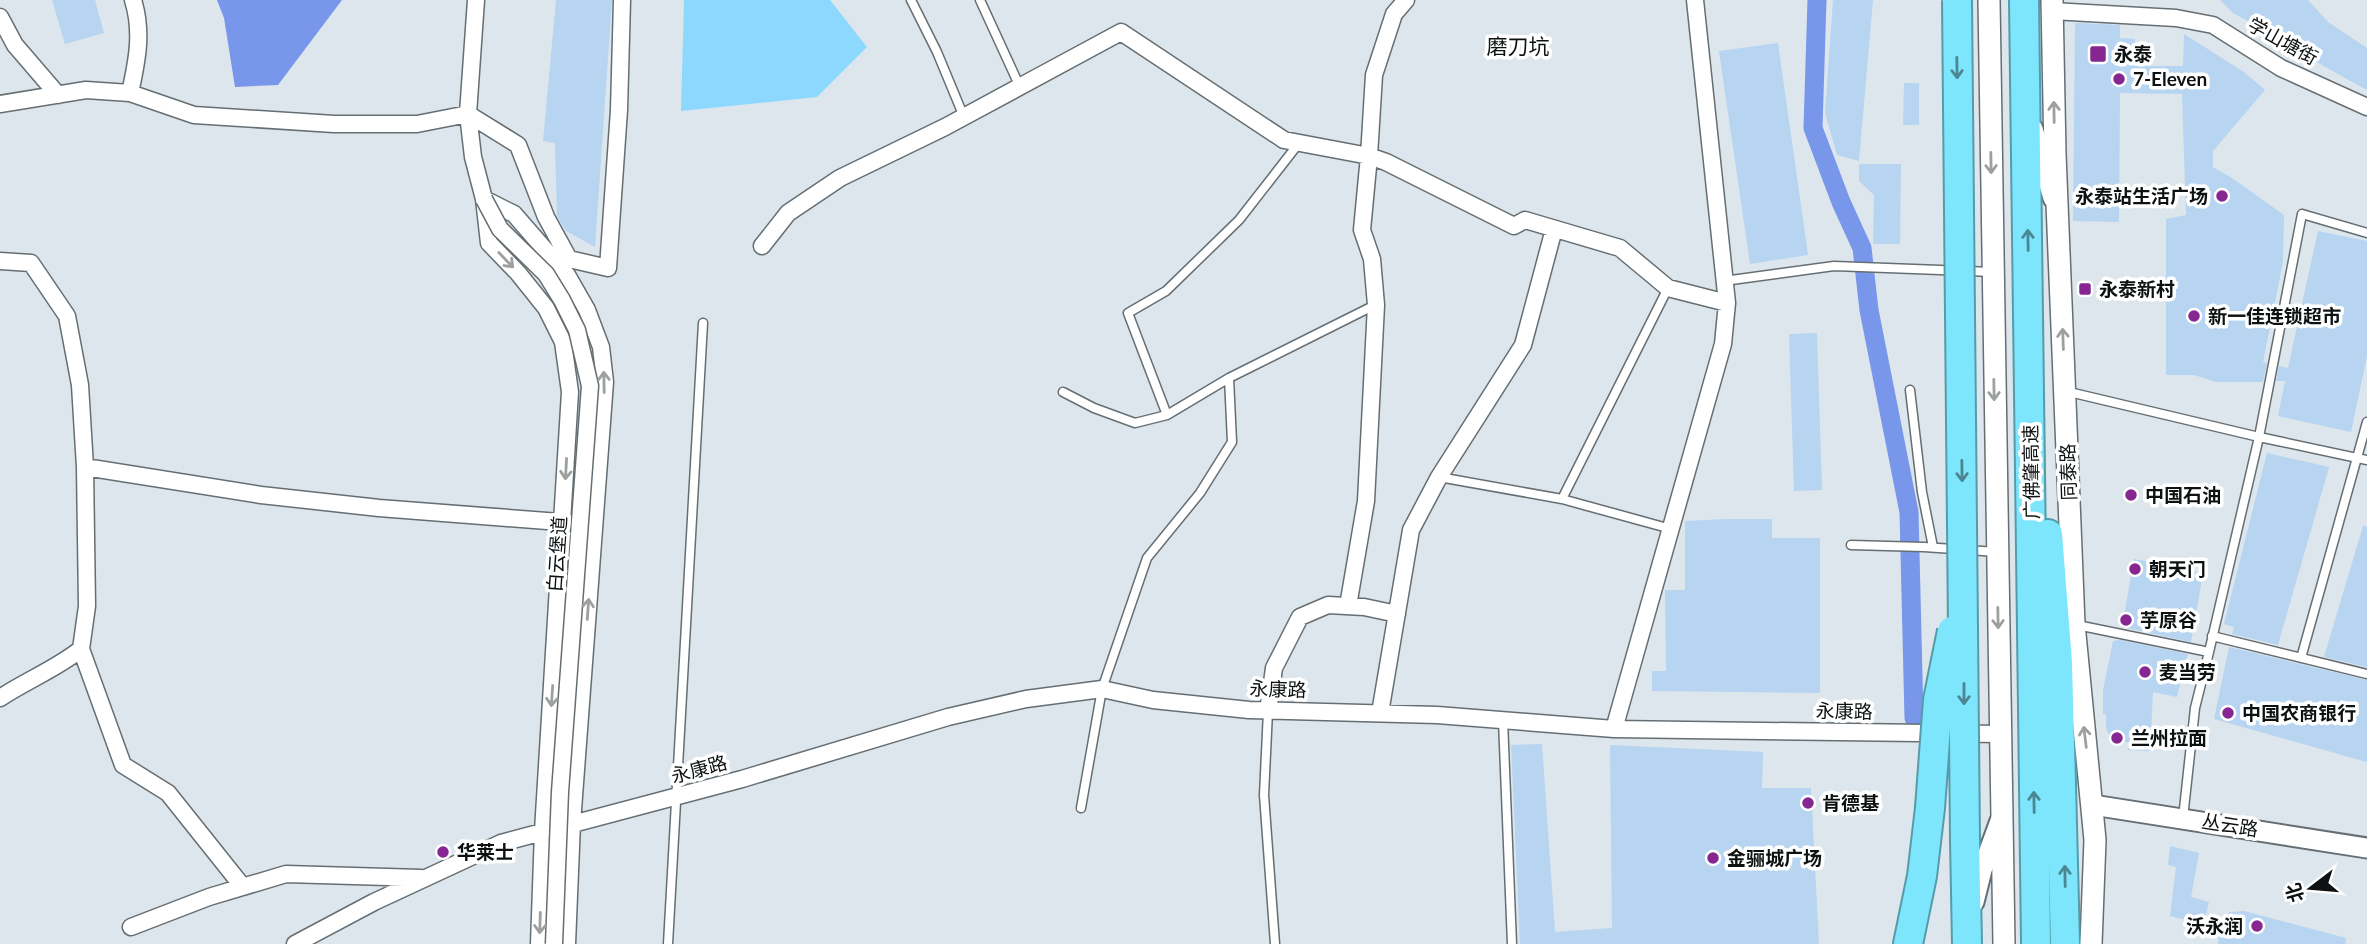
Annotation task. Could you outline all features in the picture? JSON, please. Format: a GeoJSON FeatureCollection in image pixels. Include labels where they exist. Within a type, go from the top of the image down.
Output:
{"type":"FeatureCollection","features":[{"type":"Feature","properties":{"kind":"highway"},"geometry":{"type":"LineString","coordinates":[[1956,0],[1968,944]]}},
{"type":"Feature","properties":{"kind":"highway","name":"广佛肇高速"},"geometry":{"type":"LineString","coordinates":[[2025,0],[2036,944]]}},
{"type":"Feature","properties":{"kind":"highway"},"geometry":{"type":"LineString","coordinates":[[2029,308],[2058,663],[2065,944]]}},
{"type":"Feature","properties":{"kind":"highway"},"geometry":{"type":"LineString","coordinates":[[1908,944],[1922,876],[1938,700],[1963,577]]}},
{"type":"Feature","properties":{"kind":"highway"},"geometry":{"type":"LineString","coordinates":[[1928,944],[1930,808]]}},
{"type":"Feature","properties":{"kind":"main road","name":"同泰路"},"geometry":{"type":"LineString","coordinates":[[2052,6],[2074,624],[2095,840],[2091,944]]}},
{"type":"Feature","properties":{"kind":"main road"},"geometry":{"type":"LineString","coordinates":[[1989,11],[2004,944]]}},
{"type":"Feature","properties":{"kind":"street"},"geometry":{"type":"LineString","coordinates":[[130,93],[140,45],[133,0]]}},
{"type":"Feature","properties":{"kind":"street"},"geometry":{"type":"LineString","coordinates":[[476,0],[468,114],[472,157],[484,199],[489,243],[546,308],[563,342],[570,392],[543,831],[539,944]]}},
{"type":"Feature","properties":{"kind":"street"},"geometry":{"type":"LineString","coordinates":[[0,104],[86,90],[130,93],[194,115],[206,116],[334,124],[417,124],[468,114],[518,145],[546,217],[569,259],[608,268],[619,110],[622,0]]}},
{"type":"Feature","properties":{"kind":"street"},"geometry":{"type":"LineString","coordinates":[[1348,606],[1366,500],[1376,305],[1372,259],[1362,230],[1374,75],[1394,14],[1406,0]]}},
{"type":"Feature","properties":{"kind":"street"},"geometry":{"type":"LineString","coordinates":[[1614,729],[1723,344],[1727,303],[1695,0]]}},
{"type":"Feature","properties":{"kind":"street"},"geometry":{"type":"LineString","coordinates":[[1979,0],[1989,11]]}},
{"type":"Feature","properties":{"kind":"street"},"geometry":{"type":"LineString","coordinates":[[2025,0],[2029,106],[2035,137],[2058,216]]}},
{"type":"Feature","properties":{"kind":"street","name":"学山塘街"},"geometry":{"type":"LineString","coordinates":[[2052,6],[2176,18],[2213,25],[2281,68],[2367,107]]}},
{"type":"Feature","properties":{"kind":"street"},"geometry":{"type":"LineString","coordinates":[[0,17],[15,45],[58,95]]}},
{"type":"Feature","properties":{"kind":"street"},"geometry":{"type":"LineString","coordinates":[[762,246],[788,213],[840,178],[964,117],[1121,32],[1284,140],[1369,156],[1386,162],[1514,226],[1525,220],[1620,248],[1668,288],[1727,303]]}},
{"type":"Feature","properties":{"kind":"street"},"geometry":{"type":"LineString","coordinates":[[484,199],[514,214],[567,275],[587,310],[601,347],[605,382],[572,823],[567,944]]}},
{"type":"Feature","properties":{"kind":"street","name":"白云堡道"},"geometry":{"type":"LineString","coordinates":[[484,199],[500,229],[546,274],[562,300],[577,330],[590,386],[560,792],[554,944]]}},
{"type":"Feature","properties":{"kind":"street"},"geometry":{"type":"LineString","coordinates":[[1381,713],[1411,530],[1439,477],[1523,345],[1554,229]]}},
{"type":"Feature","properties":{"kind":"street"},"geometry":{"type":"LineString","coordinates":[[0,261],[31,263],[68,316],[80,385],[85,467],[87,606],[81,649],[122,765],[168,793],[243,887]]}},
{"type":"Feature","properties":{"kind":"street"},"geometry":{"type":"LineString","coordinates":[[85,467],[287,498],[595,525]]}},
{"type":"Feature","properties":{"kind":"street"},"geometry":{"type":"LineString","coordinates":[[1268,710],[1274,668],[1300,617],[1328,605],[1397,614]]}},
{"type":"Feature","properties":{"kind":"street"},"geometry":{"type":"LineString","coordinates":[[0,698],[62,664],[81,649]]}},
{"type":"Feature","properties":{"kind":"street","name":"永康路"},"geometry":{"type":"LineString","coordinates":[[295,944],[374,902],[501,843],[741,779],[948,717],[1026,699],[1102,689],[1153,700],[1268,710],[1381,713],[1614,729],[2000,734]]}},
{"type":"Feature","properties":{"kind":"street","name":"丛云路"},"geometry":{"type":"LineString","coordinates":[[2093,805],[2367,848]]}},
{"type":"Feature","properties":{"kind":"street"},"geometry":{"type":"LineString","coordinates":[[1968,944],[1982,870],[2002,817]]}},
{"type":"Feature","properties":{"kind":"street"},"geometry":{"type":"LineString","coordinates":[[131,927],[209,897],[286,874],[427,878]]}},
{"type":"Feature","properties":{"kind":"lane"},"geometry":{"type":"LineString","coordinates":[[911,0],[937,51],[964,117]]}},
{"type":"Feature","properties":{"kind":"lane"},"geometry":{"type":"LineString","coordinates":[[980,0],[1020,87]]}},
{"type":"Feature","properties":{"kind":"lane"},"geometry":{"type":"LineString","coordinates":[[1167,415],[1128,313],[1166,291],[1239,220],[1298,143]]}},
{"type":"Feature","properties":{"kind":"lane"},"geometry":{"type":"LineString","coordinates":[[2183,818],[2195,708],[2259,438],[2302,214],[2367,233]]}},
{"type":"Feature","properties":{"kind":"lane"},"geometry":{"type":"LineString","coordinates":[[1724,281],[1834,267],[1993,272]]}},
{"type":"Feature","properties":{"kind":"lane"},"geometry":{"type":"LineString","coordinates":[[1562,499],[1668,288]]}},
{"type":"Feature","properties":{"kind":"lane"},"geometry":{"type":"LineString","coordinates":[[1063,392],[1094,408],[1135,423],[1167,415],[1229,378],[1376,305]]}},
{"type":"Feature","properties":{"kind":"lane"},"geometry":{"type":"LineString","coordinates":[[668,944],[703,323]]}},
{"type":"Feature","properties":{"kind":"lane"},"geometry":{"type":"LineString","coordinates":[[1081,808],[1102,689],[1147,558],[1199,493],[1232,442],[1229,378]]}},
{"type":"Feature","properties":{"kind":"lane"},"geometry":{"type":"LineString","coordinates":[[1910,390],[1928,547]]}},
{"type":"Feature","properties":{"kind":"lane"},"geometry":{"type":"LineString","coordinates":[[2066,391],[2259,438],[2367,460]]}},
{"type":"Feature","properties":{"kind":"lane"},"geometry":{"type":"LineString","coordinates":[[2301,658],[2367,422]]}},
{"type":"Feature","properties":{"kind":"lane"},"geometry":{"type":"LineString","coordinates":[[1439,477],[1562,499],[1671,529]]}},
{"type":"Feature","properties":{"kind":"lane"},"geometry":{"type":"LineString","coordinates":[[1851,545],[1997,552]]}},
{"type":"Feature","properties":{"kind":"lane"},"geometry":{"type":"LineString","coordinates":[[2074,624],[2209,652]]}},
{"type":"Feature","properties":{"kind":"lane"},"geometry":{"type":"LineString","coordinates":[[2212,636],[2367,674]]}},
{"type":"Feature","properties":{"kind":"lane"},"geometry":{"type":"LineString","coordinates":[[1268,710],[1265,795],[1275,944]]}},
{"type":"Feature","properties":{"kind":"lane"},"geometry":{"type":"LineString","coordinates":[[1503,720],[1512,944]]}},
{"type":"Feature","properties":{"kind":"shaded area"},"geometry":{"type":"Polygon","coordinates":[[[217,0],[342,0],[278,85],[235,87],[224,18],[217,0]]]}},
{"type":"Feature","properties":{"kind":"shaded area"},"geometry":{"type":"Polygon","coordinates":[[[684,0],[830,0],[867,47],[817,97],[681,111],[684,0]]]}},
{"type":"Feature","properties":{"kind":"building"},"geometry":{"type":"Polygon","coordinates":[[[52,0],[95,0],[104,33],[65,44],[52,0]]]}},
{"type":"Feature","properties":{"kind":"building"},"geometry":{"type":"Polygon","coordinates":[[[556,0],[612,0],[595,247],[566,231],[557,216],[555,143],[543,141],[556,0]]]}},
{"type":"Feature","properties":{"kind":"building"},"geometry":{"type":"Polygon","coordinates":[[[1833,0],[1873,0],[1859,161],[1837,155],[1825,113],[1833,0]]]}},
{"type":"Feature","properties":{"kind":"building"},"geometry":{"type":"Polygon","coordinates":[[[2220,0],[2308,0],[2328,22],[2367,48],[2367,90],[2302,54],[2304,51],[2233,13],[2220,0]]]}},
{"type":"Feature","properties":{"kind":"building","name":"永泰站生活广场"},"geometry":{"type":"Polygon","coordinates":[[[2075,23],[2120,25],[2120,38],[2135,39],[2135,66],[2183,66],[2184,34],[2244,72],[2265,90],[2213,151],[2213,167],[2284,215],[2283,262],[2263,362],[2267,363],[2263,382],[2216,382],[2194,375],[2166,375],[2166,219],[2186,215],[2182,94],[2120,93],[2119,222],[2073,221],[2075,23]]]}},
{"type":"Feature","properties":{"kind":"building"},"geometry":{"type":"Polygon","coordinates":[[[1778,43],[1808,255],[1750,264],[1719,51],[1778,43]]]}},
{"type":"Feature","properties":{"kind":"building"},"geometry":{"type":"Polygon","coordinates":[[[1904,83],[1919,83],[1919,125],[1903,125],[1904,83]]]}},
{"type":"Feature","properties":{"kind":"building"},"geometry":{"type":"Polygon","coordinates":[[[1859,164],[1901,164],[1900,244],[1873,244],[1874,195],[1859,181],[1859,164]]]}},
{"type":"Feature","properties":{"kind":"building"},"geometry":{"type":"Polygon","coordinates":[[[2318,231],[2367,241],[2367,356],[2351,432],[2278,416],[2285,381],[2276,381],[2279,366],[2288,368],[2318,231]]]}},
{"type":"Feature","properties":{"kind":"building"},"geometry":{"type":"Polygon","coordinates":[[[1817,333],[1822,490],[1794,491],[1789,334],[1817,333]]]}},
{"type":"Feature","properties":{"kind":"building"},"geometry":{"type":"Polygon","coordinates":[[[2267,453],[2329,467],[2278,645],[2232,634],[2234,627],[2224,624],[2267,453]]]}},
{"type":"Feature","properties":{"kind":"building"},"geometry":{"type":"Polygon","coordinates":[[[1772,519],[1772,538],[1820,538],[1820,693],[1652,691],[1652,671],[1666,671],[1665,590],[1685,590],[1685,521],[1772,519]]]}},
{"type":"Feature","properties":{"kind":"building"},"geometry":{"type":"Polygon","coordinates":[[[2363,526],[2367,527],[2367,667],[2324,657],[2363,526]]]}},
{"type":"Feature","properties":{"kind":"building"},"geometry":{"type":"Polygon","coordinates":[[[2134,559],[2203,573],[2191,642],[2122,627],[2134,559]]]}},
{"type":"Feature","properties":{"kind":"building"},"geometry":{"type":"Polygon","coordinates":[[[2120,640],[2188,654],[2177,697],[2153,692],[2150,751],[2128,750],[2129,743],[2110,737],[2106,728],[2103,690],[2113,641],[2120,640]]]}},
{"type":"Feature","properties":{"kind":"building"},"geometry":{"type":"Polygon","coordinates":[[[2229,647],[2367,680],[2367,762],[2214,719],[2229,647]]]}},
{"type":"Feature","properties":{"kind":"building","name":"金骊城广场"},"geometry":{"type":"Polygon","coordinates":[[[1542,744],[1555,932],[1612,928],[1610,745],[1763,752],[1762,788],[1811,788],[1819,944],[1520,944],[1511,745],[1542,744]]]}},
{"type":"Feature","properties":{"kind":"building"},"geometry":{"type":"Polygon","coordinates":[[[2170,846],[2199,853],[2191,897],[2209,902],[2204,924],[2170,916],[2176,867],[2168,865],[2170,846]]]}},
{"type":"Feature","properties":{"kind":"building","name":"沃永润"},"geometry":{"type":"Polygon","coordinates":[[[2244,911],[2346,938],[2345,944],[2218,944],[2219,922],[2230,912],[2244,911]]]}},
{"type":"Feature","properties":{"kind":"waterway"},"geometry":{"type":"LineString","coordinates":[[1817,0],[1813,128],[1862,248],[1869,310],[1909,512],[1914,718]]}},
{"type":"Feature","properties":{"kind":"place","name":"永泰"},"geometry":{"type":"Point","coordinates":[2098,54]}},
{"type":"Feature","properties":{"kind":"place","name":"7-Eleven"},"geometry":{"type":"Point","coordinates":[2119,79]}},
{"type":"Feature","properties":{"kind":"place","name":"永泰站生活广场"},"geometry":{"type":"Point","coordinates":[2222,196]}},
{"type":"Feature","properties":{"kind":"place","name":"永泰新村"},"geometry":{"type":"Point","coordinates":[2085,289]}},
{"type":"Feature","properties":{"kind":"place","name":"新一佳连锁超市"},"geometry":{"type":"Point","coordinates":[2194,316]}},
{"type":"Feature","properties":{"kind":"place","name":"中国石油"},"geometry":{"type":"Point","coordinates":[2131,495]}},
{"type":"Feature","properties":{"kind":"place","name":"朝天门"},"geometry":{"type":"Point","coordinates":[2135,569]}},
{"type":"Feature","properties":{"kind":"place","name":"芋原谷"},"geometry":{"type":"Point","coordinates":[2126,620]}},
{"type":"Feature","properties":{"kind":"place","name":"麦当劳"},"geometry":{"type":"Point","coordinates":[2145,672]}},
{"type":"Feature","properties":{"kind":"place","name":"中国农商银行"},"geometry":{"type":"Point","coordinates":[2228,713]}},
{"type":"Feature","properties":{"kind":"place","name":"兰州拉面"},"geometry":{"type":"Point","coordinates":[2117,738]}},
{"type":"Feature","properties":{"kind":"place","name":"肯德基"},"geometry":{"type":"Point","coordinates":[1808,803]}},
{"type":"Feature","properties":{"kind":"place","name":"华莱士"},"geometry":{"type":"Point","coordinates":[443,852]}},
{"type":"Feature","properties":{"kind":"place","name":"金骊城广场"},"geometry":{"type":"Point","coordinates":[1713,858]}},
{"type":"Feature","properties":{"kind":"place","name":"沃永润"},"geometry":{"type":"Point","coordinates":[2257,926]}},
{"type":"Feature","properties":{"kind":"district","name":"磨刀坑"},"geometry":{"type":"Point","coordinates":[1518,47]}}]}
